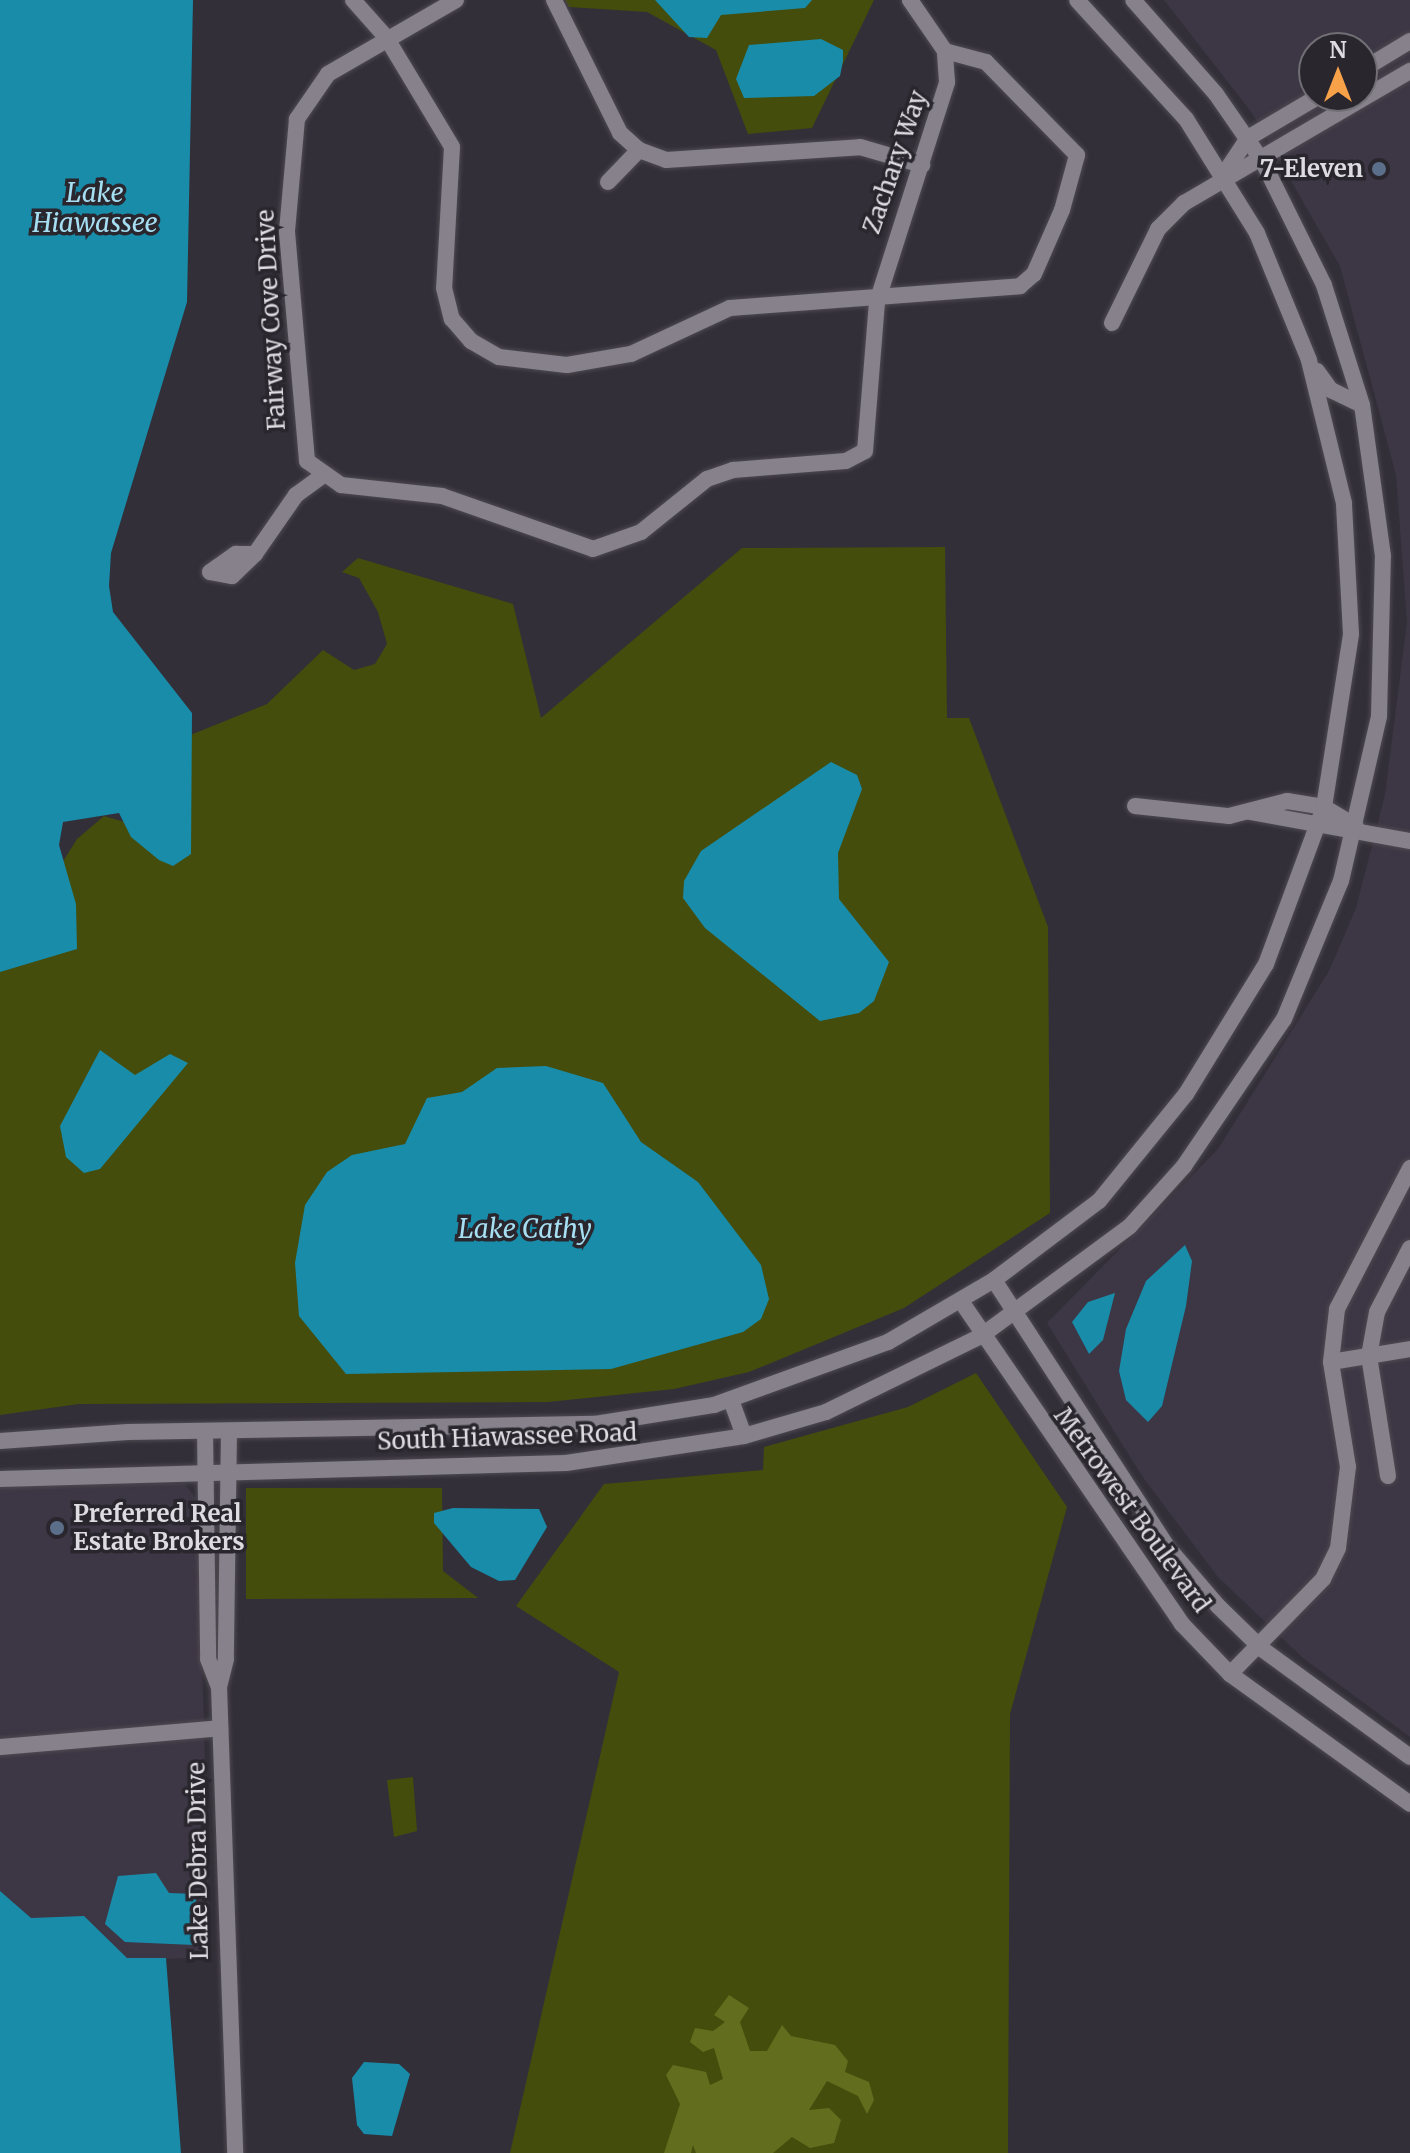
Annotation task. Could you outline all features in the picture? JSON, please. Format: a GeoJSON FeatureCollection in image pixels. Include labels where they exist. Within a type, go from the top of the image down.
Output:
{"type":"FeatureCollection","features":[{"type":"Feature","properties":{"kind":"street"},"geometry":{"type":"LineString","coordinates":[[353,0],[386,37],[452,147],[444,288],[452,319],[489,351],[594,365],[730,308],[877,302],[1020,286],[1034,274],[1076,178],[1070,144],[1006,81],[962,50],[945,51],[910,0]]}},
{"type":"Feature","properties":{"kind":"street","name":"Fairway Cove Drive"},"geometry":{"type":"LineString","coordinates":[[321,477],[302,443],[300,327],[287,232],[290,163],[309,92],[386,37],[456,0]]}},
{"type":"Feature","properties":{"kind":"street"},"geometry":{"type":"LineString","coordinates":[[554,0],[620,133],[639,150],[666,160],[860,147],[922,165]]}},
{"type":"Feature","properties":{"kind":"street","name":"South Hiawassee Road"},"geometry":{"type":"LineString","coordinates":[[0,1441],[205,1431],[595,1424],[731,1400],[833,1366],[961,1301],[994,1280],[1099,1201],[1186,1094],[1266,964],[1321,815],[1345,701],[1349,568],[1332,436],[1309,360],[1277,276],[1224,174],[1148,72],[1077,0]]}},
{"type":"Feature","properties":{"kind":"street","name":"South Hiawassee Road"},"geometry":{"type":"LineString","coordinates":[[0,1479],[203,1469],[566,1463],[744,1436],[826,1412],[981,1336],[1130,1226],[1236,1095],[1315,957],[1356,826],[1379,716],[1385,609],[1380,510],[1362,405],[1324,285],[1248,138],[1133,0]]}},
{"type":"Feature","properties":{"kind":"street"},"geometry":{"type":"LineString","coordinates":[[1378,60],[1410,41]]}},
{"type":"Feature","properties":{"kind":"street","name":"Zachary Way"},"geometry":{"type":"LineString","coordinates":[[321,477],[442,496],[566,544],[615,544],[733,470],[846,461],[865,451],[877,302],[900,215],[941,116],[945,51]]}},
{"type":"Feature","properties":{"kind":"street"},"geometry":{"type":"LineString","coordinates":[[1224,174],[1263,162],[1410,71]]}},
{"type":"Feature","properties":{"kind":"street"},"geometry":{"type":"LineString","coordinates":[[1112,323],[1158,229],[1224,174],[1248,138],[1298,108]]}},
{"type":"Feature","properties":{"kind":"street"},"geometry":{"type":"LineString","coordinates":[[608,182],[639,150]]}},
{"type":"Feature","properties":{"kind":"street"},"geometry":{"type":"LineString","coordinates":[[1309,360],[1331,390],[1362,405]]}},
{"type":"Feature","properties":{"kind":"street"},"geometry":{"type":"LineString","coordinates":[[255,554],[296,495],[321,477]]}},
{"type":"Feature","properties":{"kind":"street"},"geometry":{"type":"LineString","coordinates":[[1135,806],[1209,816],[1250,812],[1273,801],[1410,841]]}},
{"type":"Feature","properties":{"kind":"street"},"geometry":{"type":"LineString","coordinates":[[1230,1674],[1262,1649],[1323,1579],[1338,1548],[1348,1467],[1331,1362],[1346,1286],[1410,1168]]}},
{"type":"Feature","properties":{"kind":"street"},"geometry":{"type":"LineString","coordinates":[[1388,1476],[1369,1356],[1377,1312],[1410,1248]]}},
{"type":"Feature","properties":{"kind":"street","name":"Metrowest Boulevard"},"geometry":{"type":"LineString","coordinates":[[994,1280],[1169,1549],[1262,1649],[1410,1757]]}},
{"type":"Feature","properties":{"kind":"street","name":"Metrowest Boulevard"},"geometry":{"type":"LineString","coordinates":[[961,1301],[981,1336],[1135,1563],[1230,1674],[1410,1804]]}},
{"type":"Feature","properties":{"kind":"street"},"geometry":{"type":"LineString","coordinates":[[1331,1362],[1410,1349]]}},
{"type":"Feature","properties":{"kind":"street"},"geometry":{"type":"LineString","coordinates":[[731,1400],[744,1436]]}},
{"type":"Feature","properties":{"kind":"street","name":"Lake Debra Drive"},"geometry":{"type":"LineString","coordinates":[[205,1431],[203,1469],[208,1659],[219,1687]]}},
{"type":"Feature","properties":{"kind":"street","name":"Lake Debra Drive"},"geometry":{"type":"LineString","coordinates":[[229,1431],[227,1588],[219,1687],[235,2153]]}},
{"type":"Feature","properties":{"kind":"street"},"geometry":{"type":"LineString","coordinates":[[205,1588],[227,1588]]}},
{"type":"Feature","properties":{"kind":"street"},"geometry":{"type":"LineString","coordinates":[[0,1747],[220,1728]]}},
{"type":"Feature","properties":{"kind":"street","name":"Lake Debra Drive"},"geometry":{"type":"LineString","coordinates":[[223,2153],[229,2035]]}},
{"type":"Feature","properties":{"kind":"shaded area"},"geometry":{"type":"Polygon","coordinates":[[[1164,0],[1410,0],[1410,1737],[1303,1658],[1218,1577],[1142,1476],[1047,1323],[1218,1149],[1329,971],[1356,908],[1385,795],[1407,622],[1396,475],[1340,266],[1252,113],[1164,0]]]}},
{"type":"Feature","properties":{"kind":"shaded area"},"geometry":{"type":"Polygon","coordinates":[[[184,1483],[198,1501],[210,1957],[164,1959],[0,2000],[0,1486],[184,1483]]]}},
{"type":"Feature","properties":{"kind":"green space"},"geometry":{"type":"Polygon","coordinates":[[[565,0],[874,0],[812,128],[748,134],[716,50],[647,12],[569,7],[565,0]]]}},
{"type":"Feature","properties":{"kind":"green space"},"geometry":{"type":"Polygon","coordinates":[[[945,547],[947,718],[969,718],[1048,927],[1050,1213],[904,1308],[749,1372],[674,1389],[548,1402],[79,1404],[0,1415],[0,962],[77,839],[104,816],[128,823],[173,742],[267,704],[323,650],[354,670],[375,664],[387,644],[378,612],[359,578],[342,572],[358,558],[513,604],[541,718],[742,548],[945,547]]]}},
{"type":"Feature","properties":{"kind":"green space"},"geometry":{"type":"Polygon","coordinates":[[[976,1373],[1067,1507],[1010,1714],[1008,2153],[510,2153],[619,1672],[516,1606],[604,1484],[763,1470],[764,1447],[908,1407],[976,1373]]]}},
{"type":"Feature","properties":{"kind":"green space"},"geometry":{"type":"Polygon","coordinates":[[[246,1488],[442,1488],[443,1571],[478,1598],[246,1599],[246,1488]]]}},
{"type":"Feature","properties":{"kind":"green space"},"geometry":{"type":"Polygon","coordinates":[[[413,1777],[417,1831],[394,1837],[387,1780],[413,1777]]]}},
{"type":"Feature","properties":{"kind":"green space"},"geometry":{"type":"Polygon","coordinates":[[[729,1995],[749,2008],[740,2022],[750,2051],[767,2051],[782,2025],[791,2036],[835,2045],[848,2061],[845,2072],[869,2082],[874,2100],[867,2114],[858,2096],[827,2081],[809,2110],[829,2108],[841,2120],[834,2143],[810,2148],[792,2137],[773,2153],[696,2153],[693,2145],[691,2153],[664,2153],[680,2104],[666,2075],[673,2065],[706,2072],[710,2085],[723,2079],[714,2048],[703,2052],[690,2042],[695,2028],[713,2031],[725,2022],[714,2015],[729,1995]]]}},
{"type":"Feature","properties":{"kind":"water","name":"Lake Hiawassee"},"geometry":{"type":"Polygon","coordinates":[[[0,0],[193,0],[187,302],[111,553],[109,586],[113,612],[192,713],[191,854],[173,866],[159,860],[131,837],[119,813],[63,822],[59,845],[76,904],[77,949],[0,972],[0,0]]]}},
{"type":"Feature","properties":{"kind":"water"},"geometry":{"type":"Polygon","coordinates":[[[655,0],[812,0],[805,8],[721,15],[707,38],[689,37],[655,0]]]}},
{"type":"Feature","properties":{"kind":"water"},"geometry":{"type":"Polygon","coordinates":[[[821,39],[843,50],[843,61],[840,76],[814,96],[744,98],[736,79],[749,45],[821,39]]]}},
{"type":"Feature","properties":{"kind":"water"},"geometry":{"type":"Polygon","coordinates":[[[831,762],[857,775],[862,789],[838,853],[839,899],[889,962],[874,1001],[859,1013],[820,1021],[705,928],[683,898],[684,881],[701,851],[831,762]]]}},
{"type":"Feature","properties":{"kind":"water"},"geometry":{"type":"Polygon","coordinates":[[[100,1050],[135,1075],[170,1054],[188,1063],[100,1169],[84,1173],[66,1157],[60,1126],[100,1050]]]}},
{"type":"Feature","properties":{"kind":"water","name":"Lake Cathy"},"geometry":{"type":"Polygon","coordinates":[[[546,1066],[603,1083],[641,1142],[698,1182],[761,1265],[769,1299],[761,1319],[743,1332],[611,1369],[346,1374],[299,1316],[295,1263],[305,1205],[327,1172],[352,1155],[405,1144],[427,1098],[462,1092],[497,1068],[546,1066]]]}},
{"type":"Feature","properties":{"kind":"water"},"geometry":{"type":"Polygon","coordinates":[[[1185,1245],[1192,1261],[1186,1306],[1162,1406],[1148,1422],[1126,1400],[1119,1371],[1126,1329],[1146,1281],[1185,1245]]]}},
{"type":"Feature","properties":{"kind":"water"},"geometry":{"type":"Polygon","coordinates":[[[1115,1293],[1103,1340],[1089,1354],[1072,1322],[1088,1302],[1115,1293]]]}},
{"type":"Feature","properties":{"kind":"water"},"geometry":{"type":"Polygon","coordinates":[[[453,1508],[539,1509],[547,1527],[515,1580],[499,1581],[471,1567],[434,1523],[434,1513],[453,1508]]]}},
{"type":"Feature","properties":{"kind":"water"},"geometry":{"type":"Polygon","coordinates":[[[156,1873],[169,1893],[196,1894],[194,1945],[125,1942],[105,1924],[118,1876],[156,1873]]]}},
{"type":"Feature","properties":{"kind":"water"},"geometry":{"type":"Polygon","coordinates":[[[0,1891],[31,1918],[84,1916],[127,1958],[166,1958],[181,2153],[0,2153],[0,1891]]]}},
{"type":"Feature","properties":{"kind":"water"},"geometry":{"type":"Polygon","coordinates":[[[364,2062],[399,2064],[410,2074],[392,2136],[364,2134],[357,2125],[352,2078],[364,2062]]]}},
{"type":"Feature","properties":{"kind":"place","name":"7-Eleven"},"geometry":{"type":"Point","coordinates":[1379,169]}},
{"type":"Feature","properties":{"kind":"place","name":"Preferred Real Estate Brokers"},"geometry":{"type":"Point","coordinates":[57,1528]}}]}
